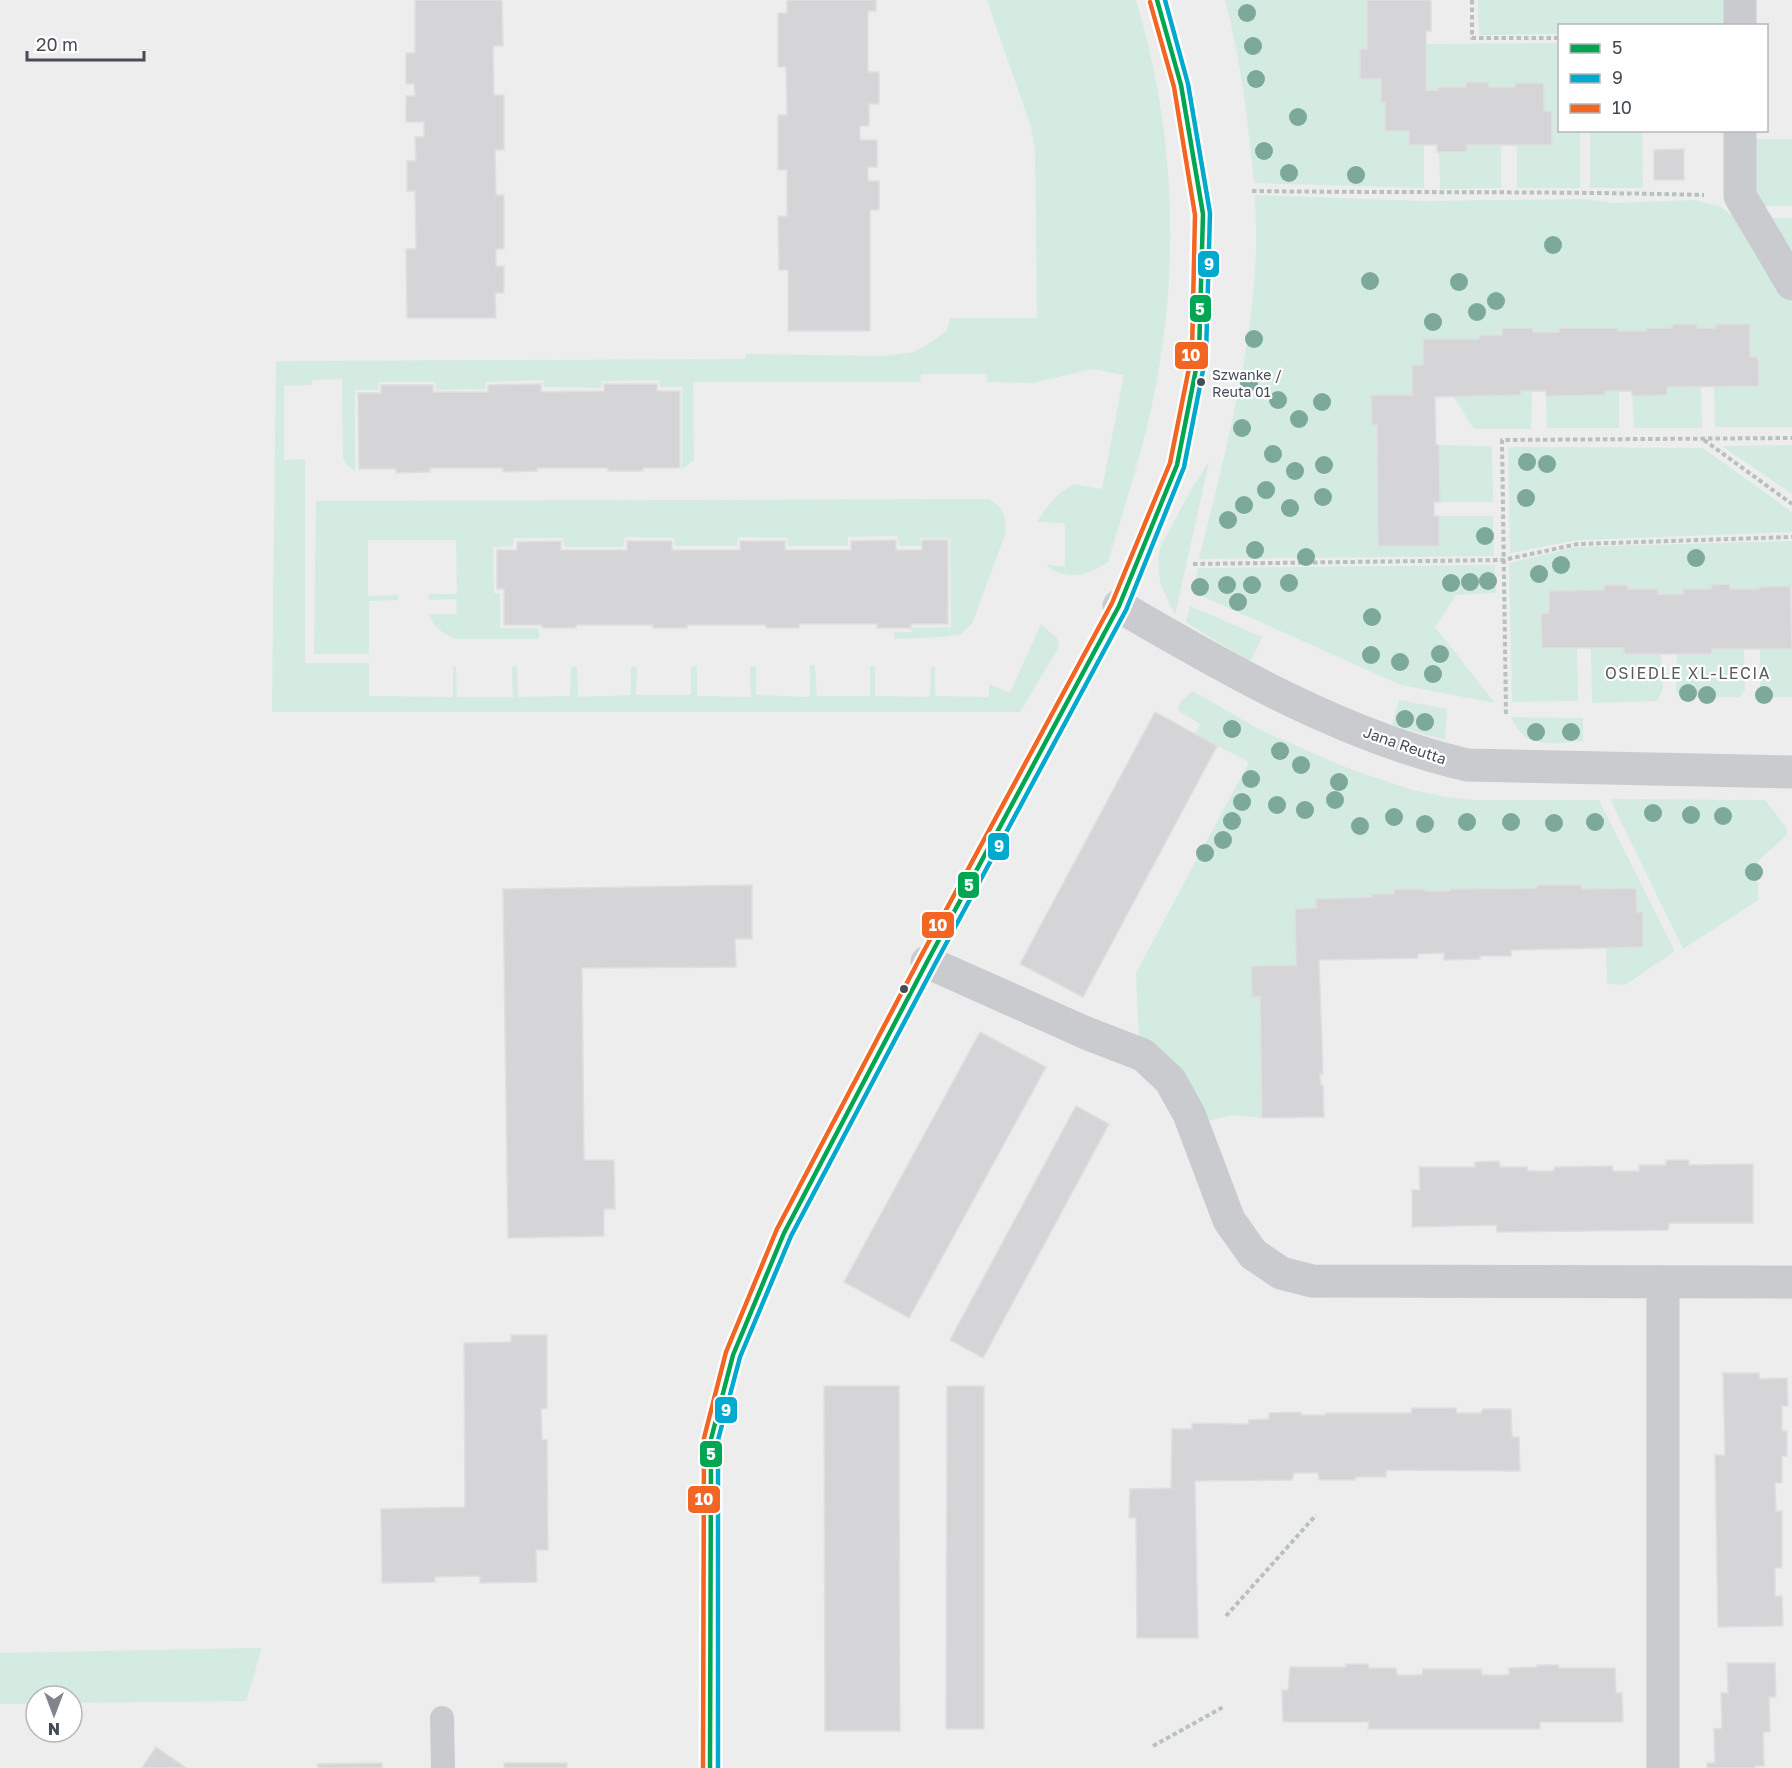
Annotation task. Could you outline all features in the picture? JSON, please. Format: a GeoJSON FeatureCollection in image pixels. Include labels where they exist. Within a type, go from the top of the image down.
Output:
{"type":"FeatureCollection","features":[{"type":"Feature","properties":{"kind":"street"},"geometry":{"type":"LineString","coordinates":[[1740,0],[1740,24]]}},
{"type":"Feature","properties":{"kind":"street"},"geometry":{"type":"LineString","coordinates":[[1740,132],[1740,196],[1792,284]]}},
{"type":"Feature","properties":{"kind":"street","name":"Jana Reutta"},"geometry":{"type":"LineString","coordinates":[[1119,606],[1254,681],[1329,718],[1425,755],[1467,765],[1792,772]]}},
{"type":"Feature","properties":{"kind":"street"},"geometry":{"type":"LineString","coordinates":[[927,962],[1086,1033],[1143,1055],[1170,1080],[1190,1114],[1228,1220],[1253,1254],[1281,1273],[1312,1281],[1792,1282]]}},
{"type":"Feature","properties":{"kind":"street"},"geometry":{"type":"LineString","coordinates":[[1663,1283],[1663,1768]]}},
{"type":"Feature","properties":{"kind":"lane"},"geometry":{"type":"LineString","coordinates":[[442,1718],[443,1768]]}},
{"type":"Feature","properties":{"kind":"path"},"geometry":{"type":"LineString","coordinates":[[1472,0],[1472,38],[1558,38]]}},
{"type":"Feature","properties":{"kind":"path"},"geometry":{"type":"LineString","coordinates":[[1252,191],[1587,192],[1740,196]]}},
{"type":"Feature","properties":{"kind":"path"},"geometry":{"type":"LineString","coordinates":[[1506,714],[1502,440],[1792,438]]}},
{"type":"Feature","properties":{"kind":"path"},"geometry":{"type":"LineString","coordinates":[[1703,440],[1792,504]]}},
{"type":"Feature","properties":{"kind":"path"},"geometry":{"type":"LineString","coordinates":[[1193,564],[1503,560],[1578,544],[1792,537]]}},
{"type":"Feature","properties":{"kind":"path"},"geometry":{"type":"LineString","coordinates":[[1226,1616],[1316,1515]]}},
{"type":"Feature","properties":{"kind":"path"},"geometry":{"type":"LineString","coordinates":[[1153,1746],[1225,1706]]}},
{"type":"Feature","properties":{"kind":"green space"},"geometry":{"type":"Polygon","coordinates":[[[987,0],[1136,0],[1150,52],[1167,159],[1170,267],[1166,321],[1147,427],[1108,562],[1085,574],[1062,574],[1054,570],[1046,565],[1065,566],[1065,523],[1037,522],[1053,500],[1074,484],[1102,489],[1124,375],[1093,369],[1032,383],[987,382],[987,374],[921,374],[920,382],[693,382],[694,460],[682,469],[682,387],[660,387],[659,380],[602,381],[601,388],[544,387],[543,380],[486,382],[485,389],[436,390],[435,382],[379,382],[378,390],[355,390],[355,471],[343,458],[342,379],[313,380],[311,385],[284,386],[284,460],[305,459],[305,663],[369,663],[369,696],[453,697],[453,666],[456,667],[457,697],[513,697],[512,667],[517,666],[518,697],[570,696],[571,667],[577,667],[578,697],[631,695],[631,667],[637,667],[636,695],[691,695],[691,667],[697,666],[697,696],[751,697],[750,667],[756,666],[756,695],[810,697],[810,665],[815,665],[817,696],[870,696],[870,666],[875,666],[875,696],[930,697],[931,667],[935,667],[935,696],[989,697],[989,684],[1010,693],[1041,624],[1057,638],[1059,647],[1020,712],[272,712],[276,361],[745,359],[746,354],[883,356],[914,352],[947,330],[950,318],[1037,318],[1035,151],[1031,127],[987,0]]]}},
{"type":"Feature","properties":{"kind":"green space"},"geometry":{"type":"Polygon","coordinates":[[[1225,0],[1367,0],[1367,49],[1360,49],[1360,79],[1381,79],[1381,103],[1385,103],[1385,131],[1409,131],[1409,144],[1424,145],[1424,188],[1254,183],[1243,91],[1225,0]]]}},
{"type":"Feature","properties":{"kind":"green space"},"geometry":{"type":"Polygon","coordinates":[[[1478,0],[1724,0],[1730,24],[1558,24],[1558,34],[1479,35],[1478,0]]]}},
{"type":"Feature","properties":{"kind":"green space"},"geometry":{"type":"Polygon","coordinates":[[[1558,43],[1558,132],[1580,132],[1580,188],[1517,188],[1517,145],[1552,111],[1544,111],[1544,83],[1515,83],[1515,87],[1489,87],[1465,83],[1466,87],[1438,87],[1438,90],[1426,90],[1426,44],[1558,43]]]}},
{"type":"Feature","properties":{"kind":"green space"},"geometry":{"type":"Polygon","coordinates":[[[1590,132],[1642,132],[1643,188],[1590,188],[1590,132]]]}},
{"type":"Feature","properties":{"kind":"green space"},"geometry":{"type":"Polygon","coordinates":[[[1752,139],[1792,139],[1792,206],[1763,206],[1753,182],[1752,139]]]}},
{"type":"Feature","properties":{"kind":"green space"},"geometry":{"type":"Polygon","coordinates":[[[1467,145],[1501,145],[1501,188],[1440,189],[1439,152],[1467,152],[1467,145]]]}},
{"type":"Feature","properties":{"kind":"green space"},"geometry":{"type":"Polygon","coordinates":[[[1255,195],[1424,201],[1587,199],[1613,203],[1695,200],[1719,206],[1751,232],[1792,303],[1792,427],[1715,427],[1714,387],[1759,386],[1758,357],[1750,357],[1750,325],[1716,328],[1646,328],[1646,331],[1618,331],[1618,328],[1560,328],[1559,332],[1533,332],[1532,328],[1502,328],[1502,335],[1479,335],[1479,339],[1423,339],[1423,365],[1412,365],[1412,395],[1371,396],[1372,424],[1377,425],[1378,546],[1439,546],[1439,516],[1493,516],[1494,556],[1199,559],[1235,406],[1249,329],[1256,251],[1255,195]]]}},
{"type":"Feature","properties":{"kind":"green space"},"geometry":{"type":"Polygon","coordinates":[[[1768,218],[1792,218],[1792,261],[1768,218]]]}},
{"type":"Feature","properties":{"kind":"green space"},"geometry":{"type":"Polygon","coordinates":[[[1667,387],[1701,387],[1702,428],[1634,428],[1632,396],[1667,395],[1667,387]]]}},
{"type":"Feature","properties":{"kind":"green space"},"geometry":{"type":"Polygon","coordinates":[[[1521,391],[1532,391],[1531,429],[1474,429],[1453,396],[1520,395],[1521,391]]]}},
{"type":"Feature","properties":{"kind":"green space"},"geometry":{"type":"Polygon","coordinates":[[[1605,391],[1619,391],[1619,428],[1547,428],[1546,396],[1605,395],[1605,391]]]}},
{"type":"Feature","properties":{"kind":"green space"},"geometry":{"type":"Polygon","coordinates":[[[1439,445],[1492,446],[1493,502],[1440,502],[1439,445]]]}},
{"type":"Feature","properties":{"kind":"green space"},"geometry":{"type":"Polygon","coordinates":[[[1792,445],[1792,494],[1722,446],[1792,445]]]}},
{"type":"Feature","properties":{"kind":"green space"},"geometry":{"type":"Polygon","coordinates":[[[1508,447],[1703,448],[1792,512],[1792,532],[1578,540],[1510,553],[1508,447]]]}},
{"type":"Feature","properties":{"kind":"green space"},"geometry":{"type":"Polygon","coordinates":[[[1209,462],[1175,615],[1160,583],[1158,557],[1161,546],[1192,488],[1209,462]]]}},
{"type":"Feature","properties":{"kind":"green space"},"geometry":{"type":"Polygon","coordinates":[[[989,499],[1003,512],[1006,532],[972,624],[961,634],[894,639],[894,632],[912,632],[911,628],[951,627],[950,538],[919,538],[922,546],[899,546],[898,536],[848,537],[848,546],[788,546],[787,538],[738,537],[737,546],[675,546],[674,538],[625,537],[623,547],[564,547],[563,538],[514,538],[513,546],[493,547],[494,593],[500,594],[500,628],[539,628],[539,639],[456,639],[436,626],[428,614],[457,614],[456,599],[428,600],[429,594],[457,594],[456,540],[368,540],[368,596],[398,595],[398,600],[369,601],[369,654],[314,654],[316,501],[989,499]]]}},
{"type":"Feature","properties":{"kind":"green space"},"geometry":{"type":"Polygon","coordinates":[[[1792,541],[1792,613],[1790,613],[1790,586],[1730,589],[1730,584],[1712,585],[1711,589],[1683,589],[1683,594],[1658,594],[1658,589],[1628,589],[1628,585],[1605,585],[1604,590],[1549,591],[1549,613],[1541,614],[1542,648],[1577,648],[1578,701],[1512,702],[1509,563],[1577,547],[1792,541]]]}},
{"type":"Feature","properties":{"kind":"green space"},"geometry":{"type":"Polygon","coordinates":[[[1495,565],[1496,593],[1456,595],[1435,627],[1495,703],[1401,685],[1193,592],[1198,568],[1495,565]]]}},
{"type":"Feature","properties":{"kind":"green space"},"geometry":{"type":"Polygon","coordinates":[[[1190,606],[1262,637],[1250,662],[1186,622],[1190,606]]]}},
{"type":"Feature","properties":{"kind":"green space"},"geometry":{"type":"Polygon","coordinates":[[[1591,648],[1624,648],[1624,654],[1661,654],[1663,689],[1657,701],[1592,703],[1591,648]]]}},
{"type":"Feature","properties":{"kind":"green space"},"geometry":{"type":"Polygon","coordinates":[[[1712,649],[1744,649],[1745,690],[1740,697],[1682,697],[1676,691],[1677,654],[1712,654],[1712,649]]]}},
{"type":"Feature","properties":{"kind":"green space"},"geometry":{"type":"Polygon","coordinates":[[[1760,649],[1792,649],[1792,697],[1766,697],[1760,691],[1760,649]]]}},
{"type":"Feature","properties":{"kind":"green space"},"geometry":{"type":"Polygon","coordinates":[[[1193,691],[1260,730],[1347,768],[1413,790],[1472,800],[1599,800],[1675,951],[1625,985],[1607,984],[1606,948],[1643,947],[1643,913],[1582,889],[1581,885],[1425,891],[1425,889],[1394,889],[1394,894],[1372,894],[1372,897],[1317,899],[1316,908],[1295,909],[1296,965],[1251,966],[1252,997],[1260,997],[1262,1118],[1233,1115],[1206,1121],[1139,1041],[1136,973],[1249,762],[1195,734],[1200,724],[1177,710],[1181,701],[1193,691]]]}},
{"type":"Feature","properties":{"kind":"green space"},"geometry":{"type":"Polygon","coordinates":[[[1399,700],[1447,709],[1445,740],[1392,725],[1399,700]]]}},
{"type":"Feature","properties":{"kind":"green space"},"geometry":{"type":"Polygon","coordinates":[[[1511,717],[1583,718],[1583,741],[1551,743],[1532,740],[1517,728],[1511,717]]]}},
{"type":"Feature","properties":{"kind":"green space"},"geometry":{"type":"Polygon","coordinates":[[[1610,799],[1765,800],[1786,827],[1787,835],[1758,861],[1758,900],[1683,949],[1610,799]]]}},
{"type":"Feature","properties":{"kind":"green space"},"geometry":{"type":"Polygon","coordinates":[[[262,1648],[246,1701],[84,1703],[84,1684],[24,1684],[24,1704],[0,1704],[0,1653],[262,1648]]]}},
{"type":"Feature","properties":{"kind":"building"},"geometry":{"type":"Polygon","coordinates":[[[415,0],[502,0],[503,46],[493,46],[494,95],[504,95],[504,150],[495,150],[496,195],[504,195],[504,249],[496,249],[496,266],[504,266],[504,293],[495,293],[496,318],[407,318],[406,249],[416,249],[415,191],[407,191],[407,161],[416,161],[415,137],[424,137],[424,122],[406,122],[406,96],[415,96],[414,84],[406,84],[406,53],[415,53],[415,0]]]}},
{"type":"Feature","properties":{"kind":"building"},"geometry":{"type":"Polygon","coordinates":[[[787,0],[876,0],[876,11],[868,11],[868,72],[879,72],[879,104],[869,104],[869,126],[860,126],[860,140],[877,140],[877,167],[868,167],[868,181],[879,181],[879,210],[870,210],[870,331],[788,331],[788,270],[779,270],[778,216],[787,216],[787,170],[778,170],[778,115],[787,115],[786,67],[778,67],[778,13],[787,13],[787,0]]]}},
{"type":"Feature","properties":{"kind":"building"},"geometry":{"type":"Polygon","coordinates":[[[1367,0],[1431,0],[1431,31],[1426,31],[1426,90],[1438,90],[1438,87],[1466,87],[1465,82],[1489,82],[1489,87],[1515,87],[1515,83],[1544,83],[1544,111],[1552,111],[1552,145],[1467,145],[1467,152],[1437,152],[1437,145],[1409,145],[1409,131],[1385,131],[1385,103],[1381,103],[1381,79],[1360,79],[1360,49],[1367,49],[1367,0]]]}},
{"type":"Feature","properties":{"kind":"building"},"geometry":{"type":"Polygon","coordinates":[[[1684,149],[1684,180],[1654,180],[1654,150],[1684,149]]]}},
{"type":"Feature","properties":{"kind":"building"},"geometry":{"type":"Polygon","coordinates":[[[1672,324],[1697,324],[1697,328],[1716,328],[1716,324],[1750,324],[1750,357],[1758,357],[1759,386],[1667,387],[1667,395],[1632,396],[1632,391],[1605,391],[1605,395],[1546,396],[1546,391],[1521,391],[1521,395],[1435,397],[1440,502],[1434,502],[1434,516],[1439,516],[1439,546],[1378,546],[1377,425],[1372,425],[1371,395],[1412,395],[1412,365],[1423,365],[1423,339],[1479,339],[1479,335],[1502,335],[1502,328],[1533,328],[1533,332],[1559,332],[1559,328],[1618,328],[1618,331],[1646,331],[1646,328],[1672,328],[1672,324]]]}},
{"type":"Feature","properties":{"kind":"building"},"geometry":{"type":"Polygon","coordinates":[[[541,384],[541,392],[604,391],[604,384],[657,384],[657,391],[680,391],[680,468],[608,471],[608,468],[537,468],[537,471],[503,472],[503,468],[430,468],[430,472],[396,473],[396,469],[359,469],[358,393],[381,393],[381,385],[433,385],[433,392],[488,392],[488,385],[541,384]]]}},
{"type":"Feature","properties":{"kind":"building"},"geometry":{"type":"Polygon","coordinates":[[[896,540],[896,550],[922,550],[922,540],[948,540],[948,624],[911,624],[911,628],[877,628],[877,624],[799,624],[799,628],[766,628],[766,625],[687,625],[687,628],[653,628],[653,625],[576,625],[576,628],[542,628],[542,625],[504,625],[504,589],[497,589],[497,550],[517,550],[517,542],[561,541],[561,550],[627,550],[627,541],[672,541],[672,550],[740,550],[740,541],[785,541],[785,550],[851,550],[851,541],[896,540]]]}},
{"type":"Feature","properties":{"kind":"building"},"geometry":{"type":"Polygon","coordinates":[[[1730,584],[1730,589],[1790,586],[1792,649],[1712,649],[1712,654],[1624,654],[1624,648],[1542,648],[1541,614],[1549,613],[1549,591],[1604,590],[1604,585],[1628,585],[1628,589],[1658,589],[1658,594],[1683,594],[1683,589],[1711,589],[1711,585],[1730,584]]]}},
{"type":"Feature","properties":{"kind":"building"},"geometry":{"type":"Polygon","coordinates":[[[1155,712],[1217,746],[1083,997],[1020,964],[1155,712]]]}},
{"type":"Feature","properties":{"kind":"building"},"geometry":{"type":"Polygon","coordinates":[[[752,885],[752,939],[735,939],[736,967],[582,968],[584,1160],[614,1160],[615,1209],[604,1209],[604,1236],[508,1238],[503,889],[752,885]]]}},
{"type":"Feature","properties":{"kind":"building"},"geometry":{"type":"Polygon","coordinates":[[[1537,885],[1582,885],[1582,889],[1636,888],[1637,912],[1643,912],[1643,947],[1511,950],[1511,956],[1480,956],[1480,959],[1444,960],[1444,953],[1418,954],[1418,958],[1319,960],[1323,1074],[1320,1074],[1321,1085],[1323,1085],[1324,1117],[1262,1118],[1260,997],[1252,997],[1251,966],[1296,965],[1295,909],[1316,908],[1316,899],[1372,897],[1372,894],[1394,894],[1394,889],[1450,891],[1450,889],[1537,888],[1537,885]]]}},
{"type":"Feature","properties":{"kind":"building"},"geometry":{"type":"Polygon","coordinates":[[[980,1032],[1046,1067],[909,1318],[844,1282],[980,1032]]]}},
{"type":"Feature","properties":{"kind":"building"},"geometry":{"type":"Polygon","coordinates":[[[1076,1106],[1109,1124],[983,1358],[950,1340],[1076,1106]]]}},
{"type":"Feature","properties":{"kind":"building"},"geometry":{"type":"Polygon","coordinates":[[[1666,1160],[1689,1160],[1689,1165],[1753,1164],[1753,1223],[1669,1223],[1668,1230],[1497,1232],[1496,1225],[1412,1227],[1412,1190],[1420,1190],[1419,1167],[1475,1167],[1475,1162],[1499,1161],[1500,1167],[1527,1167],[1528,1171],[1554,1171],[1554,1167],[1612,1166],[1613,1171],[1639,1171],[1639,1165],[1666,1165],[1666,1160]]]}},
{"type":"Feature","properties":{"kind":"building"},"geometry":{"type":"Polygon","coordinates":[[[511,1335],[547,1335],[547,1408],[541,1409],[542,1440],[547,1440],[548,1550],[536,1550],[537,1582],[480,1583],[480,1576],[435,1577],[435,1582],[382,1583],[381,1509],[465,1507],[464,1343],[511,1342],[511,1335]]]}},
{"type":"Feature","properties":{"kind":"building"},"geometry":{"type":"Polygon","coordinates":[[[1723,1373],[1759,1373],[1759,1379],[1787,1378],[1788,1406],[1782,1406],[1782,1431],[1787,1431],[1787,1456],[1782,1456],[1782,1483],[1775,1483],[1776,1511],[1782,1511],[1782,1568],[1775,1568],[1775,1596],[1782,1596],[1783,1626],[1718,1627],[1715,1455],[1725,1455],[1723,1373]]]}},
{"type":"Feature","properties":{"kind":"building"},"geometry":{"type":"Polygon","coordinates":[[[824,1386],[899,1386],[900,1731],[825,1731],[824,1386]]]}},
{"type":"Feature","properties":{"kind":"building"},"geometry":{"type":"Polygon","coordinates":[[[947,1386],[984,1386],[984,1729],[946,1729],[947,1386]]]}},
{"type":"Feature","properties":{"kind":"building"},"geometry":{"type":"Polygon","coordinates":[[[1412,1408],[1456,1408],[1457,1413],[1481,1413],[1483,1409],[1511,1409],[1512,1437],[1519,1437],[1520,1471],[1386,1470],[1386,1477],[1356,1477],[1355,1480],[1319,1480],[1318,1473],[1294,1473],[1292,1480],[1195,1481],[1198,1638],[1137,1638],[1136,1518],[1129,1518],[1130,1489],[1171,1488],[1172,1429],[1192,1429],[1192,1423],[1248,1424],[1249,1420],[1269,1419],[1269,1413],[1301,1412],[1301,1415],[1325,1415],[1326,1413],[1411,1413],[1412,1408]]]}},
{"type":"Feature","properties":{"kind":"building"},"geometry":{"type":"Polygon","coordinates":[[[1727,1663],[1775,1663],[1776,1697],[1769,1697],[1770,1732],[1763,1732],[1764,1766],[1707,1768],[1707,1763],[1715,1763],[1714,1729],[1722,1728],[1721,1693],[1728,1693],[1727,1663]]]}},
{"type":"Feature","properties":{"kind":"building"},"geometry":{"type":"Polygon","coordinates":[[[1346,1664],[1368,1664],[1369,1668],[1396,1668],[1397,1675],[1422,1675],[1423,1669],[1481,1669],[1482,1675],[1509,1675],[1509,1668],[1537,1667],[1537,1665],[1558,1665],[1559,1668],[1615,1668],[1616,1693],[1622,1693],[1623,1722],[1540,1722],[1540,1729],[1368,1729],[1369,1722],[1283,1722],[1282,1690],[1288,1690],[1290,1667],[1346,1667],[1346,1664]]]}},
{"type":"Feature","properties":{"kind":"building"},"geometry":{"type":"Polygon","coordinates":[[[156,1747],[186,1768],[142,1768],[156,1747]]]}},
{"type":"Feature","properties":{"kind":"building"},"geometry":{"type":"Polygon","coordinates":[[[382,1763],[382,1768],[318,1768],[318,1764],[382,1763]]]}},
{"type":"Feature","properties":{"kind":"building"},"geometry":{"type":"Polygon","coordinates":[[[504,1763],[567,1763],[567,1768],[504,1768],[504,1763]]]}},
{"type":"Feature","properties":{"kind":"transit line","name":"5"},"geometry":{"type":"LineString","coordinates":[[710,1768],[711,1439],[733,1355],[784,1233],[1119,606],[1177,465],[1199,354],[1203,214],[1181,85],[1157,0]]}},
{"type":"Feature","properties":{"kind":"transit line","name":"9"},"geometry":{"type":"LineString","coordinates":[[718,1768],[718,1440],[740,1357],[791,1236],[1126,610],[1184,467],[1206,355],[1210,213],[1188,84],[1165,0]]}},
{"type":"Feature","properties":{"kind":"transit line","name":"10"},"geometry":{"type":"LineString","coordinates":[[703,1768],[704,1438],[726,1352],[777,1229],[1112,603],[1170,463],[1192,353],[1195,215],[1174,87],[1150,2]]}},
{"type":"Feature","properties":{"kind":"place","name":"Szwanke / Reuta 01"},"geometry":{"type":"Point","coordinates":[1201,382]}},
{"type":"Feature","properties":{"kind":"district","name":"OSIEDLE XL-LECIA"},"geometry":{"type":"Point","coordinates":[1688,673]}}]}
